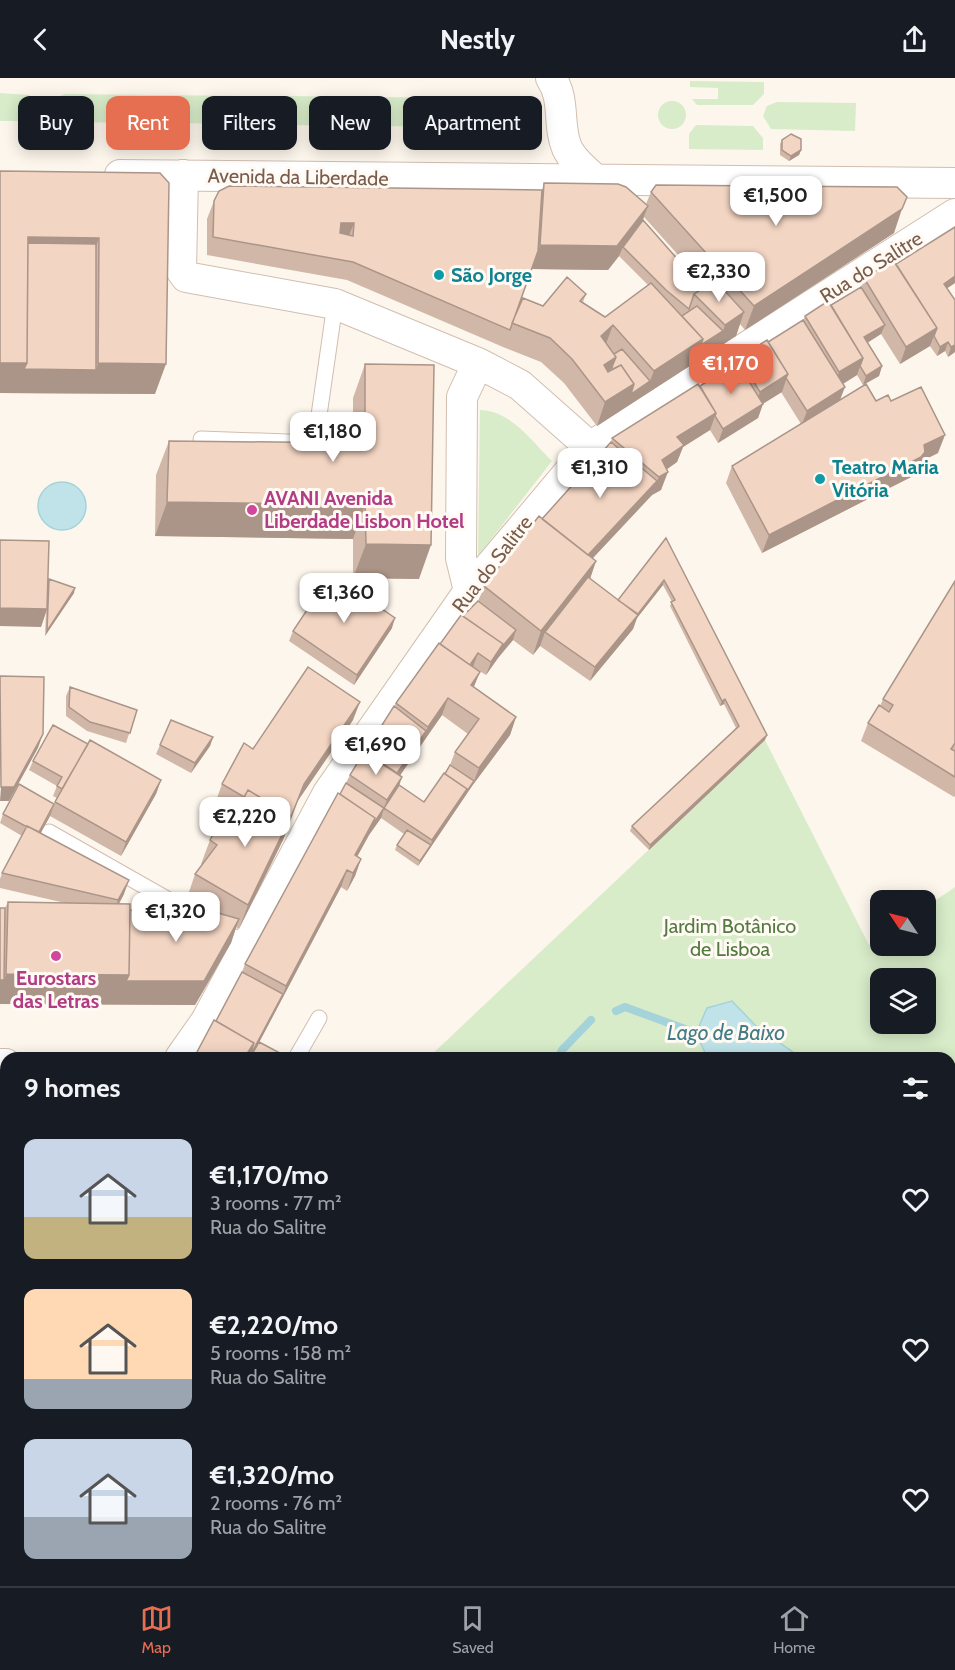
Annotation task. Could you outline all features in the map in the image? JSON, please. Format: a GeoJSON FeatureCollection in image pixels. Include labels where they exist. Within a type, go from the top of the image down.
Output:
{"type":"FeatureCollection","features":[{"type":"Feature","properties":{"kind":"street"},"geometry":{"type":"LineString","coordinates":[[550,78],[561,99],[567,148],[574,159],[596,180]]}},
{"type":"Feature","properties":{"kind":"street","name":"Avenida da Liberdade"},"geometry":{"type":"LineString","coordinates":[[91,174],[955,183]]}},
{"type":"Feature","properties":{"kind":"street"},"geometry":{"type":"LineString","coordinates":[[183,175],[181,270],[186,277],[335,304],[478,363],[520,385],[590,447]]}},
{"type":"Feature","properties":{"kind":"street","name":"Rua do Salitre"},"geometry":{"type":"LineString","coordinates":[[184,1052],[206,1021],[328,793],[469,591],[590,447],[955,214]]}},
{"type":"Feature","properties":{"kind":"street"},"geometry":{"type":"LineString","coordinates":[[469,591],[461,558],[462,397],[478,363]]}},
{"type":"Feature","properties":{"kind":"lane"},"geometry":{"type":"LineString","coordinates":[[201,439],[315,443],[335,304]]}},
{"type":"Feature","properties":{"kind":"lane"},"geometry":{"type":"LineString","coordinates":[[49,832],[246,944]]}},
{"type":"Feature","properties":{"kind":"lane"},"geometry":{"type":"LineString","coordinates":[[299,1052],[319,1018]]}},
{"type":"Feature","properties":{"kind":"green space"},"geometry":{"type":"Polygon","coordinates":[[[690,81],[764,82],[764,94],[753,105],[697,105],[692,99],[718,99],[718,88],[690,87],[690,81]]]}},
{"type":"Feature","properties":{"kind":"green space"},"geometry":{"type":"Polygon","coordinates":[[[0,93],[30,96],[18,96],[18,121],[0,121],[0,93]]]}},
{"type":"Feature","properties":{"kind":"green space"},"geometry":{"type":"Polygon","coordinates":[[[65,94],[246,96],[202,96],[202,124],[190,123],[190,96],[106,96],[106,122],[94,122],[94,96],[60,96],[65,94]]]}},
{"type":"Feature","properties":{"kind":"green space"},"geometry":{"type":"Polygon","coordinates":[[[297,96],[309,96],[309,125],[297,125],[297,96]]]}},
{"type":"Feature","properties":{"kind":"green space"},"geometry":{"type":"Polygon","coordinates":[[[391,97],[403,97],[403,126],[391,126],[391,97]]]}},
{"type":"Feature","properties":{"kind":"green space"},"geometry":{"type":"Polygon","coordinates":[[[672,101],[682,105],[686,115],[682,125],[672,129],[662,125],[658,115],[662,105],[672,101]]]}},
{"type":"Feature","properties":{"kind":"green space"},"geometry":{"type":"Polygon","coordinates":[[[777,102],[856,103],[855,131],[771,129],[763,116],[767,106],[777,102]]]}},
{"type":"Feature","properties":{"kind":"green space"},"geometry":{"type":"Polygon","coordinates":[[[696,125],[753,126],[763,138],[763,150],[689,149],[689,134],[696,125]]]}},
{"type":"Feature","properties":{"kind":"green space"},"geometry":{"type":"Polygon","coordinates":[[[480,410],[501,415],[511,421],[552,461],[478,556],[480,410]]]}},
{"type":"Feature","properties":{"kind":"green space","name":"Jardim Botânico de Lisboa"},"geometry":{"type":"Polygon","coordinates":[[[765,740],[870,944],[870,956],[936,956],[936,900],[955,887],[955,1052],[434,1052],[765,740]]]}},
{"type":"Feature","properties":{"kind":"water"},"geometry":{"type":"Polygon","coordinates":[[[62,482],[79,489],[86,506],[79,523],[62,530],[45,523],[38,506],[45,489],[62,482]]]}},
{"type":"Feature","properties":{"kind":"water","name":"Lago de Baixo"},"geometry":{"type":"Polygon","coordinates":[[[732,1001],[757,1027],[793,1052],[705,1052],[696,1033],[707,1008],[732,1001]]]}},
{"type":"Feature","properties":{"kind":"building"},"geometry":{"type":"Polygon","coordinates":[[[791,134],[801,139],[801,150],[791,156],[782,150],[782,140],[791,134]]]}},
{"type":"Feature","properties":{"kind":"building"},"geometry":{"type":"Polygon","coordinates":[[[0,171],[160,173],[169,183],[166,364],[98,363],[99,238],[28,237],[27,363],[0,363],[0,171]]]}},
{"type":"Feature","properties":{"kind":"building"},"geometry":{"type":"Polygon","coordinates":[[[544,183],[618,184],[626,187],[648,206],[617,246],[540,245],[544,183]]]}},
{"type":"Feature","properties":{"kind":"building"},"geometry":{"type":"Polygon","coordinates":[[[656,185],[897,187],[907,197],[902,209],[754,306],[651,192],[656,185]]]}},
{"type":"Feature","properties":{"kind":"building"},"geometry":{"type":"Polygon","coordinates":[[[229,186],[542,190],[538,251],[510,330],[353,262],[213,237],[214,201],[219,191],[229,186]],[[341,223],[340,233],[353,236],[354,223],[341,223]]]}},
{"type":"Feature","properties":{"kind":"building"},"geometry":{"type":"Polygon","coordinates":[[[643,220],[703,288],[694,294],[689,309],[666,290],[623,247],[643,220]]]}},
{"type":"Feature","properties":{"kind":"building"},"geometry":{"type":"Polygon","coordinates":[[[955,227],[955,276],[944,284],[955,300],[955,345],[951,347],[948,342],[940,347],[934,336],[937,328],[896,264],[955,227]]]}},
{"type":"Feature","properties":{"kind":"building"},"geometry":{"type":"Polygon","coordinates":[[[28,243],[96,244],[96,370],[24,369],[27,363],[28,243]]]}},
{"type":"Feature","properties":{"kind":"building"},"geometry":{"type":"Polygon","coordinates":[[[893,260],[937,328],[906,347],[864,278],[893,260]]]}},
{"type":"Feature","properties":{"kind":"building"},"geometry":{"type":"Polygon","coordinates":[[[567,277],[586,294],[580,301],[605,317],[651,283],[703,339],[654,371],[613,325],[601,336],[616,357],[604,365],[608,372],[621,365],[634,384],[605,402],[572,359],[550,338],[512,323],[523,298],[543,306],[567,277]]]}},
{"type":"Feature","properties":{"kind":"building"},"geometry":{"type":"Polygon","coordinates":[[[715,280],[744,312],[725,325],[694,294],[715,280]]]}},
{"type":"Feature","properties":{"kind":"building"},"geometry":{"type":"Polygon","coordinates":[[[861,287],[885,325],[864,337],[882,366],[866,376],[860,366],[863,358],[831,305],[861,287]]]}},
{"type":"Feature","properties":{"kind":"building"},"geometry":{"type":"Polygon","coordinates":[[[828,301],[863,358],[839,372],[805,316],[828,301]]]}},
{"type":"Feature","properties":{"kind":"building"},"geometry":{"type":"Polygon","coordinates":[[[697,306],[723,331],[701,345],[703,339],[682,316],[697,306]]]}},
{"type":"Feature","properties":{"kind":"building"},"geometry":{"type":"Polygon","coordinates":[[[803,320],[845,387],[807,411],[786,378],[788,374],[768,342],[803,320]]]}},
{"type":"Feature","properties":{"kind":"building"},"geometry":{"type":"Polygon","coordinates":[[[767,340],[788,374],[760,392],[739,358],[767,340]]]}},
{"type":"Feature","properties":{"kind":"building"},"geometry":{"type":"Polygon","coordinates":[[[622,349],[650,381],[631,394],[634,384],[621,365],[613,369],[612,367],[616,357],[614,354],[622,349]]]}},
{"type":"Feature","properties":{"kind":"building"},"geometry":{"type":"Polygon","coordinates":[[[737,362],[763,404],[723,429],[700,386],[737,362]]]}},
{"type":"Feature","properties":{"kind":"building"},"geometry":{"type":"Polygon","coordinates":[[[365,364],[434,365],[431,545],[366,544],[365,505],[167,502],[169,441],[365,443],[365,364]]]}},
{"type":"Feature","properties":{"kind":"building"},"geometry":{"type":"Polygon","coordinates":[[[698,384],[716,413],[677,437],[684,445],[662,460],[668,472],[659,477],[612,438],[698,384]]]}},
{"type":"Feature","properties":{"kind":"building","name":"Teatro Maria Vitória"},"geometry":{"type":"Polygon","coordinates":[[[866,384],[876,401],[888,395],[891,401],[921,387],[945,435],[924,445],[925,452],[921,457],[769,535],[732,466],[866,384]]]}},
{"type":"Feature","properties":{"kind":"building"},"geometry":{"type":"Polygon","coordinates":[[[611,442],[657,481],[588,555],[542,519],[611,442]]]}},
{"type":"Feature","properties":{"kind":"building"},"geometry":{"type":"Polygon","coordinates":[[[539,516],[596,561],[541,631],[484,586],[539,516]]]}},
{"type":"Feature","properties":{"kind":"building"},"geometry":{"type":"Polygon","coordinates":[[[666,538],[767,735],[650,845],[632,826],[739,726],[725,699],[722,701],[671,602],[675,600],[664,580],[638,614],[618,600],[666,538]]]}},
{"type":"Feature","properties":{"kind":"building"},"geometry":{"type":"Polygon","coordinates":[[[0,540],[49,541],[47,609],[0,608],[0,540]]]}},
{"type":"Feature","properties":{"kind":"building"},"geometry":{"type":"Polygon","coordinates":[[[331,574],[395,618],[357,675],[293,631],[331,574]]]}},
{"type":"Feature","properties":{"kind":"building"},"geometry":{"type":"Polygon","coordinates":[[[588,577],[638,615],[595,667],[545,632],[588,577]]]}},
{"type":"Feature","properties":{"kind":"building"},"geometry":{"type":"Polygon","coordinates":[[[49,579],[75,588],[47,631],[49,579]]]}},
{"type":"Feature","properties":{"kind":"building"},"geometry":{"type":"Polygon","coordinates":[[[955,581],[955,743],[951,749],[955,751],[955,777],[868,723],[879,705],[889,712],[893,705],[883,699],[955,581]]]}},
{"type":"Feature","properties":{"kind":"building"},"geometry":{"type":"Polygon","coordinates":[[[478,601],[516,630],[501,648],[503,644],[463,616],[478,601]]]}},
{"type":"Feature","properties":{"kind":"building"},"geometry":{"type":"Polygon","coordinates":[[[461,615],[503,644],[491,662],[478,653],[470,665],[440,644],[461,615]]]}},
{"type":"Feature","properties":{"kind":"building"},"geometry":{"type":"Polygon","coordinates":[[[439,643],[480,672],[471,685],[516,717],[479,768],[455,752],[479,719],[448,698],[428,727],[396,703],[439,643]]]}},
{"type":"Feature","properties":{"kind":"building"},"geometry":{"type":"Polygon","coordinates":[[[308,667],[360,702],[304,784],[289,822],[291,816],[248,790],[244,797],[222,784],[244,743],[253,749],[308,667]]]}},
{"type":"Feature","properties":{"kind":"building"},"geometry":{"type":"Polygon","coordinates":[[[0,676],[44,677],[43,734],[14,787],[1,787],[0,676]]]}},
{"type":"Feature","properties":{"kind":"building"},"geometry":{"type":"Polygon","coordinates":[[[70,687],[137,710],[130,733],[90,722],[69,707],[70,687]]]}},
{"type":"Feature","properties":{"kind":"building"},"geometry":{"type":"Polygon","coordinates":[[[394,706],[426,731],[397,773],[365,752],[394,706]]]}},
{"type":"Feature","properties":{"kind":"building"},"geometry":{"type":"Polygon","coordinates":[[[171,720],[213,737],[195,763],[160,745],[171,720]]]}},
{"type":"Feature","properties":{"kind":"building"},"geometry":{"type":"Polygon","coordinates":[[[53,725],[88,744],[62,789],[57,786],[62,777],[33,761],[53,725]]]}},
{"type":"Feature","properties":{"kind":"building"},"geometry":{"type":"Polygon","coordinates":[[[90,740],[161,780],[126,842],[55,802],[90,740]]]}},
{"type":"Feature","properties":{"kind":"building"},"geometry":{"type":"Polygon","coordinates":[[[364,752],[402,777],[387,800],[350,775],[364,752]]]}},
{"type":"Feature","properties":{"kind":"building"},"geometry":{"type":"Polygon","coordinates":[[[450,765],[474,781],[465,794],[467,789],[445,774],[450,765]]]}},
{"type":"Feature","properties":{"kind":"building"},"geometry":{"type":"Polygon","coordinates":[[[444,773],[467,789],[432,840],[384,808],[399,785],[424,802],[444,773]]]}},
{"type":"Feature","properties":{"kind":"building"},"geometry":{"type":"Polygon","coordinates":[[[346,783],[384,808],[372,826],[375,818],[340,794],[346,783]]]}},
{"type":"Feature","properties":{"kind":"building"},"geometry":{"type":"Polygon","coordinates":[[[19,784],[54,804],[39,832],[3,814],[19,784]]]}},
{"type":"Feature","properties":{"kind":"building"},"geometry":{"type":"Polygon","coordinates":[[[248,790],[291,816],[248,905],[195,874],[217,845],[210,840],[220,822],[229,826],[248,790]]]}},
{"type":"Feature","properties":{"kind":"building"},"geometry":{"type":"Polygon","coordinates":[[[338,793],[375,818],[355,855],[361,859],[353,873],[347,870],[286,986],[245,964],[338,793]]]}},
{"type":"Feature","properties":{"kind":"building"},"geometry":{"type":"Polygon","coordinates":[[[27,826],[129,880],[118,900],[2,873],[27,826]]]}},
{"type":"Feature","properties":{"kind":"building"},"geometry":{"type":"Polygon","coordinates":[[[407,830],[431,845],[420,861],[397,845],[407,830]]]}},
{"type":"Feature","properties":{"kind":"building"},"geometry":{"type":"Polygon","coordinates":[[[8,902],[130,904],[129,975],[6,974],[8,902]]]}},
{"type":"Feature","properties":{"kind":"building"},"geometry":{"type":"Polygon","coordinates":[[[183,903],[239,919],[204,981],[126,981],[129,975],[130,910],[179,911],[183,903]]]}},
{"type":"Feature","properties":{"kind":"building"},"geometry":{"type":"Polygon","coordinates":[[[0,908],[5,908],[4,980],[0,980],[0,908]]]}},
{"type":"Feature","properties":{"kind":"building"},"geometry":{"type":"Polygon","coordinates":[[[242,972],[283,994],[252,1052],[254,1043],[216,1021],[242,972]]]}},
{"type":"Feature","properties":{"kind":"building"},"geometry":{"type":"Polygon","coordinates":[[[214,1020],[254,1043],[248,1052],[197,1052],[214,1020]]]}},
{"type":"Feature","properties":{"kind":"building"},"geometry":{"type":"Polygon","coordinates":[[[259,1042],[278,1052],[253,1052],[259,1042]]]}},
{"type":"Feature","properties":{"kind":"waterway"},"geometry":{"type":"LineString","coordinates":[[616,1011],[625,1007],[696,1033]]}},
{"type":"Feature","properties":{"kind":"waterway"},"geometry":{"type":"LineString","coordinates":[[561,1052],[591,1020]]}},
{"type":"Feature","properties":{"kind":"place","name":"São Jorge"},"geometry":{"type":"Point","coordinates":[439,275]}},
{"type":"Feature","properties":{"kind":"place","name":"Teatro Maria Vitória"},"geometry":{"type":"Point","coordinates":[820,479]}},
{"type":"Feature","properties":{"kind":"place","name":"AVANI Avenida Liberdade Lisbon Hotel"},"geometry":{"type":"Point","coordinates":[252,510]}},
{"type":"Feature","properties":{"kind":"place","name":"Eurostars das Letras"},"geometry":{"type":"Point","coordinates":[56,956]}}]}
